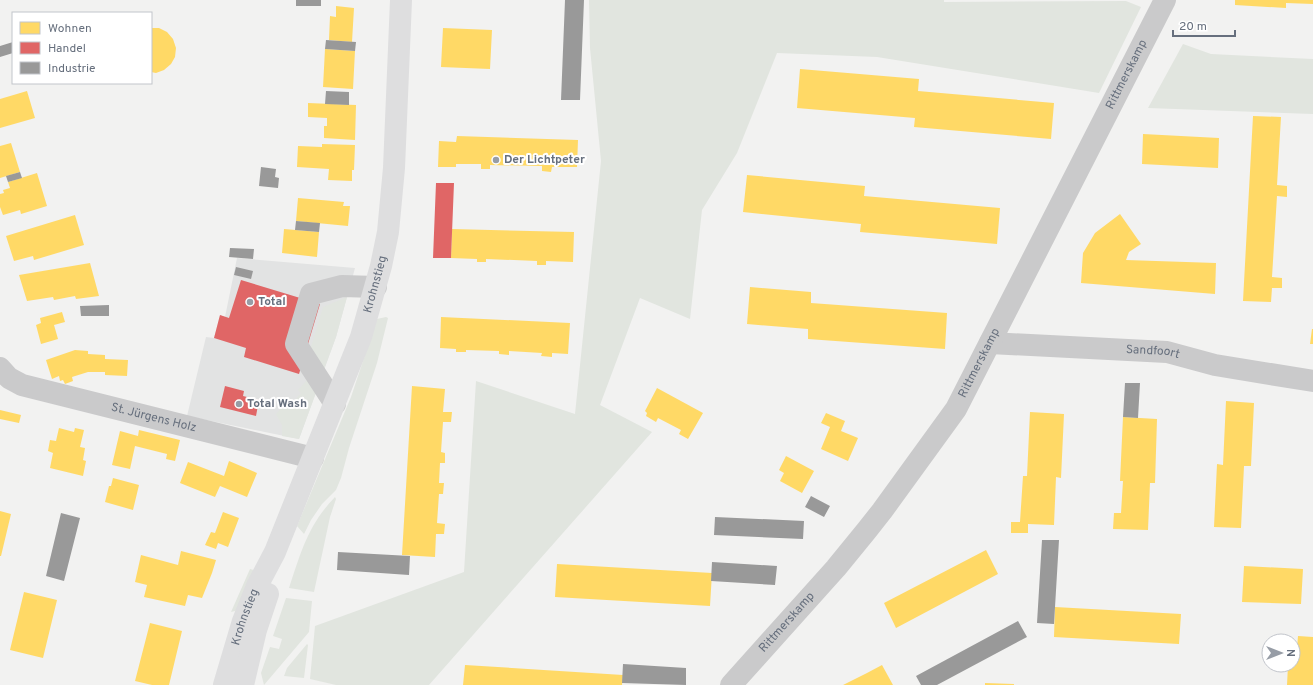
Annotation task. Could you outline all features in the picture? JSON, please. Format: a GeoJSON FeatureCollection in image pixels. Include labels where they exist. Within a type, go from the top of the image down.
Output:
{"type":"FeatureCollection","features":[{"type":"Feature","properties":{"kind":"main road","name":"Krohnstieg"},"geometry":{"type":"LineString","coordinates":[[224,685],[242,621],[257,586],[275,552],[335,404],[361,337],[376,287],[388,232],[394,168],[400,0]]}},
{"type":"Feature","properties":{"kind":"main road","name":"Krohnstieg"},"geometry":{"type":"LineString","coordinates":[[243,685],[256,630],[269,590],[275,552]]}},
{"type":"Feature","properties":{"kind":"street","name":"Rittmerskamp"},"geometry":{"type":"LineString","coordinates":[[731,685],[836,568],[882,511],[956,409],[1165,0]]}},
{"type":"Feature","properties":{"kind":"street"},"geometry":{"type":"LineString","coordinates":[[335,404],[296,344],[311,294],[342,286],[376,287]]}},
{"type":"Feature","properties":{"kind":"street","name":"Sandfoort"},"geometry":{"type":"LineString","coordinates":[[990,343],[1167,352],[1215,365],[1313,381]]}},
{"type":"Feature","properties":{"kind":"street","name":"St. Jürgens Holz"},"geometry":{"type":"LineString","coordinates":[[0,368],[9,378],[22,385],[313,458]]}},
{"type":"Feature","properties":{"kind":"shaded area"},"geometry":{"type":"Polygon","coordinates":[[[589,0],[944,0],[944,2],[1126,1],[1141,7],[1099,93],[877,57],[777,53],[737,153],[702,210],[690,319],[640,298],[600,405],[652,432],[429,685],[336,685],[310,679],[315,626],[464,572],[476,381],[575,414],[601,161],[590,48],[589,0]]]}},
{"type":"Feature","properties":{"kind":"shaded area"},"geometry":{"type":"Polygon","coordinates":[[[1183,44],[1211,54],[1313,59],[1313,114],[1148,108],[1183,44]]]}},
{"type":"Feature","properties":{"kind":"shaded area","name":"Total"},"geometry":{"type":"Polygon","coordinates":[[[237,258],[355,268],[336,337],[299,439],[187,416],[206,337],[214,338],[220,315],[225,317],[237,258]]]}},
{"type":"Feature","properties":{"kind":"shaded area"},"geometry":{"type":"Polygon","coordinates":[[[347,297],[336,337],[323,372],[311,347],[323,307],[347,297]]]}},
{"type":"Feature","properties":{"kind":"shaded area"},"geometry":{"type":"Polygon","coordinates":[[[388,318],[377,363],[349,448],[341,478],[336,490],[322,504],[311,520],[304,534],[297,526],[351,397],[377,319],[388,318]]]}},
{"type":"Feature","properties":{"kind":"shaded area"},"geometry":{"type":"Polygon","coordinates":[[[307,380],[317,390],[299,439],[282,436],[282,425],[276,414],[290,398],[294,401],[301,393],[298,390],[307,380]]]}},
{"type":"Feature","properties":{"kind":"shaded area"},"geometry":{"type":"Polygon","coordinates":[[[335,497],[336,499],[330,517],[314,592],[289,588],[306,540],[318,518],[335,497]]]}},
{"type":"Feature","properties":{"kind":"shaded area"},"geometry":{"type":"Polygon","coordinates":[[[250,569],[257,571],[239,610],[231,612],[250,569]]]}},
{"type":"Feature","properties":{"kind":"shaded area"},"geometry":{"type":"Polygon","coordinates":[[[286,598],[312,601],[309,632],[264,685],[261,673],[270,647],[279,649],[282,639],[273,636],[286,598]]]}},
{"type":"Feature","properties":{"kind":"shaded area"},"geometry":{"type":"Polygon","coordinates":[[[307,644],[304,678],[284,676],[287,668],[307,644]]]}},
{"type":"Feature","properties":{"kind":"building: Wohnen"},"geometry":{"type":"Polygon","coordinates":[[[1235,0],[1313,0],[1313,4],[1286,3],[1286,8],[1235,5],[1235,0]]]}},
{"type":"Feature","properties":{"kind":"building: Wohnen"},"geometry":{"type":"Polygon","coordinates":[[[336,6],[354,8],[352,42],[329,40],[330,16],[336,17],[336,6]]]}},
{"type":"Feature","properties":{"kind":"building: Wohnen"},"geometry":{"type":"Polygon","coordinates":[[[152,28],[159,28],[167,32],[173,39],[176,48],[175,57],[171,64],[164,70],[156,73],[152,72],[152,28]]]}},
{"type":"Feature","properties":{"kind":"building: Wohnen"},"geometry":{"type":"Polygon","coordinates":[[[443,28],[492,30],[490,69],[441,67],[443,28]]]}},
{"type":"Feature","properties":{"kind":"building: Wohnen"},"geometry":{"type":"Polygon","coordinates":[[[325,49],[355,51],[353,89],[323,87],[325,49]]]}},
{"type":"Feature","properties":{"kind":"building: Wohnen"},"geometry":{"type":"Polygon","coordinates":[[[800,69],[919,79],[918,91],[1054,103],[1051,139],[914,127],[915,118],[797,108],[800,69]]]}},
{"type":"Feature","properties":{"kind":"building: Wohnen"},"geometry":{"type":"Polygon","coordinates":[[[27,91],[35,118],[0,128],[0,99],[27,91]]]}},
{"type":"Feature","properties":{"kind":"building: Wohnen"},"geometry":{"type":"Polygon","coordinates":[[[308,103],[356,105],[355,140],[324,138],[324,126],[327,126],[327,118],[308,117],[308,103]]]}},
{"type":"Feature","properties":{"kind":"building: Wohnen"},"geometry":{"type":"Polygon","coordinates":[[[1253,116],[1281,117],[1277,185],[1287,186],[1287,197],[1277,196],[1272,277],[1282,278],[1282,288],[1272,288],[1271,302],[1243,301],[1253,116]]]}},
{"type":"Feature","properties":{"kind":"building: Wohnen"},"geometry":{"type":"Polygon","coordinates":[[[1143,134],[1219,138],[1218,168],[1142,164],[1143,134]]]}},
{"type":"Feature","properties":{"kind":"building: Wohnen"},"geometry":{"type":"Polygon","coordinates":[[[457,136],[578,140],[577,167],[552,167],[551,172],[542,171],[542,166],[490,165],[490,169],[481,169],[481,164],[456,164],[456,167],[438,167],[439,141],[456,142],[457,136]]]}},
{"type":"Feature","properties":{"kind":"building: Wohnen"},"geometry":{"type":"Polygon","coordinates":[[[11,143],[20,172],[0,178],[0,146],[11,143]]]}},
{"type":"Feature","properties":{"kind":"building: Wohnen"},"geometry":{"type":"Polygon","coordinates":[[[322,144],[355,145],[352,181],[328,180],[329,169],[297,167],[298,146],[322,147],[322,144]]]}},
{"type":"Feature","properties":{"kind":"building: Wohnen"},"geometry":{"type":"Polygon","coordinates":[[[37,173],[47,206],[21,214],[20,210],[3,215],[0,207],[0,194],[4,193],[3,190],[10,188],[8,182],[37,173]]]}},
{"type":"Feature","properties":{"kind":"building: Wohnen"},"geometry":{"type":"Polygon","coordinates":[[[747,175],[865,186],[864,196],[1000,208],[997,244],[860,232],[861,224],[743,212],[747,175]]]}},
{"type":"Feature","properties":{"kind":"building: Wohnen"},"geometry":{"type":"Polygon","coordinates":[[[298,198],[344,202],[343,206],[350,206],[348,226],[296,221],[298,198]]]}},
{"type":"Feature","properties":{"kind":"building: Wohnen"},"geometry":{"type":"Polygon","coordinates":[[[1120,214],[1141,244],[1129,252],[1126,260],[1216,263],[1215,294],[1081,283],[1083,253],[1095,233],[1120,214]]]}},
{"type":"Feature","properties":{"kind":"building: Wohnen"},"geometry":{"type":"Polygon","coordinates":[[[75,215],[84,245],[34,260],[33,256],[14,261],[6,236],[75,215]]]}},
{"type":"Feature","properties":{"kind":"building: Wohnen"},"geometry":{"type":"Polygon","coordinates":[[[284,229],[319,232],[317,257],[282,253],[284,229]]]}},
{"type":"Feature","properties":{"kind":"building: Wohnen"},"geometry":{"type":"Polygon","coordinates":[[[452,229],[574,232],[573,262],[546,261],[546,265],[537,265],[537,261],[486,259],[486,262],[477,262],[477,259],[451,258],[452,229]]]}},
{"type":"Feature","properties":{"kind":"building: Wohnen"},"geometry":{"type":"Polygon","coordinates":[[[90,263],[99,296],[76,299],[75,296],[54,300],[53,297],[27,301],[19,275],[90,263]]]}},
{"type":"Feature","properties":{"kind":"building: Wohnen"},"geometry":{"type":"Polygon","coordinates":[[[750,287],[811,292],[811,303],[947,313],[945,349],[808,339],[808,329],[747,324],[750,287]]]}},
{"type":"Feature","properties":{"kind":"building: Wohnen"},"geometry":{"type":"Polygon","coordinates":[[[62,312],[65,322],[54,325],[58,339],[41,344],[36,325],[41,323],[40,318],[62,312]]]}},
{"type":"Feature","properties":{"kind":"building: Wohnen"},"geometry":{"type":"Polygon","coordinates":[[[441,317],[570,323],[568,354],[552,353],[552,357],[541,356],[542,353],[509,351],[509,355],[499,354],[499,351],[466,350],[466,352],[456,352],[456,349],[440,348],[441,317]]]}},
{"type":"Feature","properties":{"kind":"building: Wohnen"},"geometry":{"type":"Polygon","coordinates":[[[1312,329],[1313,344],[1310,344],[1312,329]]]}},
{"type":"Feature","properties":{"kind":"building: Wohnen"},"geometry":{"type":"Polygon","coordinates":[[[75,350],[88,351],[88,354],[105,355],[105,359],[128,360],[127,376],[105,375],[105,372],[88,372],[72,377],[73,381],[65,384],[63,380],[60,381],[59,376],[52,379],[46,360],[75,350]]]}},
{"type":"Feature","properties":{"kind":"building: Wohnen"},"geometry":{"type":"Polygon","coordinates":[[[412,386],[445,389],[443,412],[452,412],[451,422],[443,422],[441,452],[445,453],[445,463],[440,463],[439,483],[444,483],[443,494],[439,494],[437,523],[445,524],[444,534],[436,534],[435,557],[402,555],[412,386]]]}},
{"type":"Feature","properties":{"kind":"building: Wohnen"},"geometry":{"type":"Polygon","coordinates":[[[657,388],[703,413],[688,439],[679,434],[681,430],[658,418],[656,422],[646,416],[647,413],[645,411],[657,388]]]}},
{"type":"Feature","properties":{"kind":"building: Wohnen"},"geometry":{"type":"Polygon","coordinates":[[[1226,401],[1254,403],[1251,466],[1244,466],[1241,528],[1214,527],[1217,464],[1223,465],[1226,401]]]}},
{"type":"Feature","properties":{"kind":"building: Wohnen"},"geometry":{"type":"Polygon","coordinates":[[[0,410],[21,415],[19,423],[0,419],[0,410]]]}},
{"type":"Feature","properties":{"kind":"building: Wohnen"},"geometry":{"type":"Polygon","coordinates":[[[1030,412],[1064,414],[1061,478],[1056,477],[1054,525],[1028,524],[1028,533],[1011,533],[1011,522],[1020,522],[1023,476],[1027,476],[1030,412]]]}},
{"type":"Feature","properties":{"kind":"building: Wohnen"},"geometry":{"type":"Polygon","coordinates":[[[826,413],[845,421],[841,431],[858,438],[848,461],[821,449],[830,427],[821,423],[826,413]]]}},
{"type":"Feature","properties":{"kind":"building: Wohnen"},"geometry":{"type":"Polygon","coordinates":[[[1123,417],[1157,419],[1155,483],[1150,483],[1148,530],[1113,529],[1114,513],[1121,513],[1123,481],[1120,481],[1123,417]]]}},
{"type":"Feature","properties":{"kind":"building: Wohnen"},"geometry":{"type":"Polygon","coordinates":[[[59,428],[74,432],[75,428],[84,430],[80,447],[85,448],[83,460],[86,461],[83,476],[50,468],[53,453],[48,451],[50,440],[56,441],[59,428]]]}},
{"type":"Feature","properties":{"kind":"building: Wohnen"},"geometry":{"type":"Polygon","coordinates":[[[139,430],[180,440],[175,461],[166,459],[167,454],[135,446],[130,469],[112,465],[120,431],[138,436],[139,430]]]}},
{"type":"Feature","properties":{"kind":"building: Wohnen"},"geometry":{"type":"Polygon","coordinates":[[[786,456],[814,471],[802,493],[780,481],[784,473],[779,470],[786,456]]]}},
{"type":"Feature","properties":{"kind":"building: Wohnen"},"geometry":{"type":"Polygon","coordinates":[[[229,461],[257,473],[247,497],[220,486],[215,497],[180,483],[188,462],[224,476],[229,461]]]}},
{"type":"Feature","properties":{"kind":"building: Wohnen"},"geometry":{"type":"Polygon","coordinates":[[[113,478],[139,485],[133,510],[105,502],[109,486],[111,486],[113,478]]]}},
{"type":"Feature","properties":{"kind":"building: Wohnen"},"geometry":{"type":"Polygon","coordinates":[[[0,511],[11,514],[1,556],[0,556],[0,511]]]}},
{"type":"Feature","properties":{"kind":"building: Wohnen"},"geometry":{"type":"Polygon","coordinates":[[[223,512],[239,518],[228,547],[218,543],[216,549],[205,545],[211,532],[215,533],[223,512]]]}},
{"type":"Feature","properties":{"kind":"building: Wohnen"},"geometry":{"type":"Polygon","coordinates":[[[986,550],[998,574],[896,628],[884,603],[986,550]]]}},
{"type":"Feature","properties":{"kind":"building: Wohnen"},"geometry":{"type":"Polygon","coordinates":[[[181,551],[216,560],[202,598],[188,595],[185,606],[144,597],[147,585],[135,582],[141,555],[178,565],[181,551]]]}},
{"type":"Feature","properties":{"kind":"building: Wohnen"},"geometry":{"type":"Polygon","coordinates":[[[557,564],[712,573],[710,606],[555,597],[557,564]]]}},
{"type":"Feature","properties":{"kind":"building: Wohnen"},"geometry":{"type":"Polygon","coordinates":[[[1244,566],[1303,569],[1301,604],[1242,602],[1244,566]]]}},
{"type":"Feature","properties":{"kind":"building: Wohnen"},"geometry":{"type":"Polygon","coordinates":[[[24,592],[57,600],[43,658],[10,650],[24,592]]]}},
{"type":"Feature","properties":{"kind":"building: Wohnen"},"geometry":{"type":"Polygon","coordinates":[[[1055,607],[1181,614],[1179,644],[1054,637],[1055,607]]]}},
{"type":"Feature","properties":{"kind":"building: Wohnen"},"geometry":{"type":"Polygon","coordinates":[[[150,623],[182,631],[169,685],[152,685],[135,681],[150,623]]]}},
{"type":"Feature","properties":{"kind":"building: Wohnen"},"geometry":{"type":"Polygon","coordinates":[[[1301,636],[1313,637],[1313,685],[1287,685],[1288,673],[1301,673],[1301,636]]]}},
{"type":"Feature","properties":{"kind":"building: Wohnen"},"geometry":{"type":"Polygon","coordinates":[[[465,665],[623,675],[622,685],[463,685],[465,665]]]}},
{"type":"Feature","properties":{"kind":"building: Wohnen"},"geometry":{"type":"Polygon","coordinates":[[[882,665],[893,685],[843,685],[867,673],[882,665]]]}},
{"type":"Feature","properties":{"kind":"building: Wohnen"},"geometry":{"type":"Polygon","coordinates":[[[985,683],[1014,684],[1014,685],[985,685],[985,683]]]}},
{"type":"Feature","properties":{"kind":"building: Handel"},"geometry":{"type":"Polygon","coordinates":[[[436,183],[454,183],[451,258],[433,258],[436,183]]]}},
{"type":"Feature","properties":{"kind":"building: Handel"},"geometry":{"type":"Polygon","coordinates":[[[241,280],[320,304],[299,374],[244,357],[246,348],[214,338],[220,315],[229,318],[241,280]]]}},
{"type":"Feature","properties":{"kind":"building: Handel","name":"Total Wash"},"geometry":{"type":"Polygon","coordinates":[[[225,386],[244,391],[243,396],[259,400],[256,416],[220,407],[225,386]]]}},
{"type":"Feature","properties":{"kind":"building: Industrie"},"geometry":{"type":"Polygon","coordinates":[[[296,0],[321,0],[321,6],[296,6],[296,0]]]}},
{"type":"Feature","properties":{"kind":"building: Industrie"},"geometry":{"type":"Polygon","coordinates":[[[565,0],[584,0],[580,100],[561,100],[565,0]]]}},
{"type":"Feature","properties":{"kind":"building: Industrie"},"geometry":{"type":"Polygon","coordinates":[[[326,40],[356,42],[355,51],[325,49],[326,40]]]}},
{"type":"Feature","properties":{"kind":"building: Industrie"},"geometry":{"type":"Polygon","coordinates":[[[12,42],[12,53],[0,57],[0,46],[12,42]]]}},
{"type":"Feature","properties":{"kind":"building: Industrie"},"geometry":{"type":"Polygon","coordinates":[[[326,91],[349,92],[349,105],[325,104],[326,91]]]}},
{"type":"Feature","properties":{"kind":"building: Industrie"},"geometry":{"type":"Polygon","coordinates":[[[261,167],[276,169],[275,177],[279,178],[278,188],[259,186],[261,167]]]}},
{"type":"Feature","properties":{"kind":"building: Industrie"},"geometry":{"type":"Polygon","coordinates":[[[20,172],[22,178],[8,182],[6,176],[20,172]]]}},
{"type":"Feature","properties":{"kind":"building: Industrie"},"geometry":{"type":"Polygon","coordinates":[[[296,221],[320,223],[319,232],[295,230],[296,221]]]}},
{"type":"Feature","properties":{"kind":"building: Industrie"},"geometry":{"type":"Polygon","coordinates":[[[230,248],[254,249],[253,259],[229,257],[230,248]]]}},
{"type":"Feature","properties":{"kind":"building: Industrie"},"geometry":{"type":"Polygon","coordinates":[[[236,267],[253,271],[251,279],[234,275],[236,267]]]}},
{"type":"Feature","properties":{"kind":"building: Industrie"},"geometry":{"type":"Polygon","coordinates":[[[109,305],[109,316],[81,316],[80,306],[109,305]]]}},
{"type":"Feature","properties":{"kind":"building: Industrie"},"geometry":{"type":"Polygon","coordinates":[[[1125,383],[1140,383],[1138,418],[1123,417],[1125,383]]]}},
{"type":"Feature","properties":{"kind":"building: Industrie"},"geometry":{"type":"Polygon","coordinates":[[[811,496],[830,506],[824,517],[805,507],[811,496]]]}},
{"type":"Feature","properties":{"kind":"building: Industrie"},"geometry":{"type":"Polygon","coordinates":[[[61,513],[80,518],[64,581],[46,576],[61,513]]]}},
{"type":"Feature","properties":{"kind":"building: Industrie"},"geometry":{"type":"Polygon","coordinates":[[[715,517],[804,521],[803,539],[714,535],[715,517]]]}},
{"type":"Feature","properties":{"kind":"building: Industrie"},"geometry":{"type":"Polygon","coordinates":[[[1042,540],[1059,540],[1054,624],[1037,623],[1042,540]]]}},
{"type":"Feature","properties":{"kind":"building: Industrie"},"geometry":{"type":"Polygon","coordinates":[[[338,552],[410,556],[409,575],[337,570],[338,552]]]}},
{"type":"Feature","properties":{"kind":"building: Industrie"},"geometry":{"type":"Polygon","coordinates":[[[712,562],[777,566],[775,585],[711,581],[712,562]]]}},
{"type":"Feature","properties":{"kind":"building: Industrie"},"geometry":{"type":"Polygon","coordinates":[[[1018,621],[1027,637],[937,685],[921,685],[916,676],[1018,621]]]}},
{"type":"Feature","properties":{"kind":"building: Industrie"},"geometry":{"type":"Polygon","coordinates":[[[623,664],[686,668],[686,685],[622,683],[623,664]]]}},
{"type":"Feature","properties":{"kind":"place","name":"Der Lichtpeter"},"geometry":{"type":"Point","coordinates":[496,160]}},
{"type":"Feature","properties":{"kind":"place","name":"Total"},"geometry":{"type":"Point","coordinates":[250,302]}},
{"type":"Feature","properties":{"kind":"place","name":"Total Wash"},"geometry":{"type":"Point","coordinates":[239,404]}}]}
